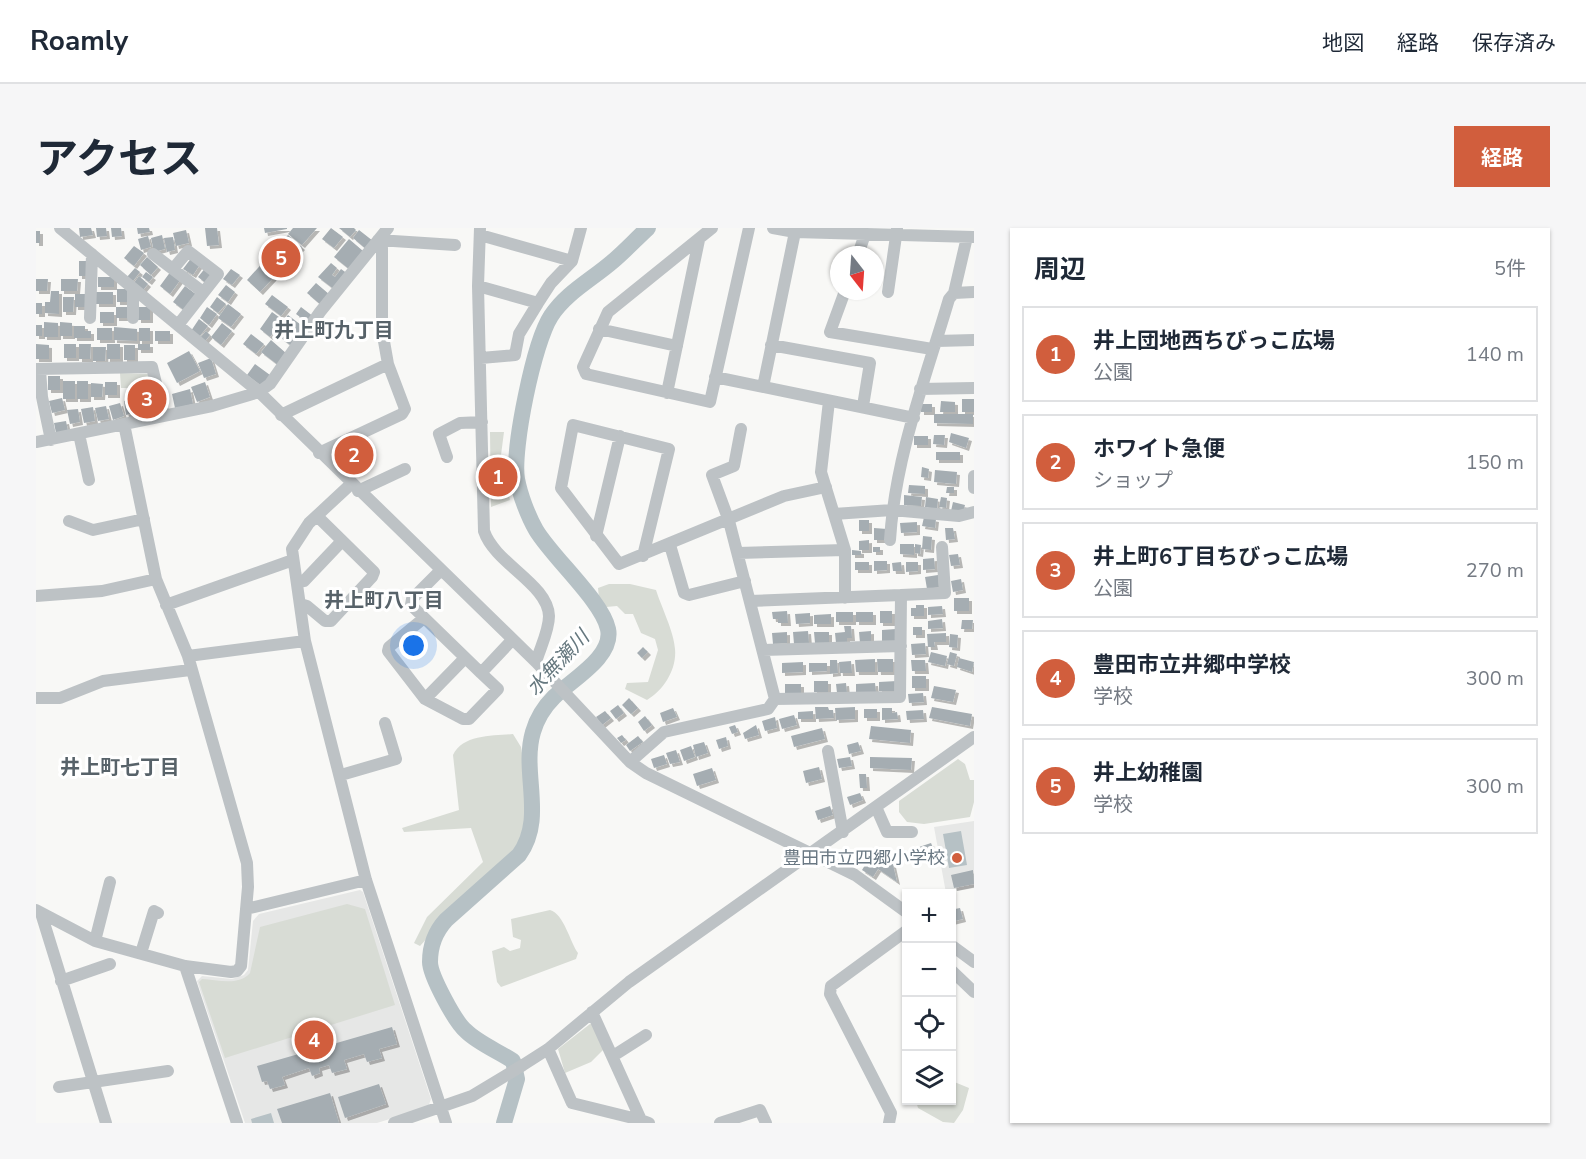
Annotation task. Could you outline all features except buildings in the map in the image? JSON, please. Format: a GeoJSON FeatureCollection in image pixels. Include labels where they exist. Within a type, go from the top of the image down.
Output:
{"type":"FeatureCollection","features":[{"type":"Feature","properties":{"kind":"street"},"geometry":{"type":"LineString","coordinates":[[60,228],[259,392],[440,571],[536,662],[630,762],[646,773],[812,852],[855,875],[902,909]]}},
{"type":"Feature","properties":{"kind":"street"},"geometry":{"type":"LineString","coordinates":[[36,442],[164,416],[259,392],[270,384],[320,312],[388,228]]}},
{"type":"Feature","properties":{"kind":"street"},"geometry":{"type":"LineString","coordinates":[[481,358],[515,356],[519,334],[551,283],[572,261],[581,228]]}},
{"type":"Feature","properties":{"kind":"street"},"geometry":{"type":"LineString","coordinates":[[712,228],[608,312],[583,367],[586,374],[710,402],[749,228]]}},
{"type":"Feature","properties":{"kind":"street"},"geometry":{"type":"LineString","coordinates":[[773,228],[795,232],[866,234],[897,231],[944,232],[970,237],[954,292],[920,389],[892,510],[890,540]]}},
{"type":"Feature","properties":{"kind":"street"},"geometry":{"type":"LineString","coordinates":[[888,292],[897,231]]}},
{"type":"Feature","properties":{"kind":"street"},"geometry":{"type":"LineString","coordinates":[[536,662],[549,616],[544,600],[497,555],[486,537],[478,286],[480,232],[572,261]]}},
{"type":"Feature","properties":{"kind":"street"},"geometry":{"type":"LineString","coordinates":[[763,387],[795,232]]}},
{"type":"Feature","properties":{"kind":"street"},"geometry":{"type":"LineString","coordinates":[[861,246],[866,234]]}},
{"type":"Feature","properties":{"kind":"street"},"geometry":{"type":"LineString","coordinates":[[378,240],[455,244]]}},
{"type":"Feature","properties":{"kind":"street"},"geometry":{"type":"LineString","coordinates":[[319,453],[402,414],[405,409],[388,364],[382,330],[382,248],[378,240]]}},
{"type":"Feature","properties":{"kind":"street"},"geometry":{"type":"LineString","coordinates":[[667,393],[699,240]]}},
{"type":"Feature","properties":{"kind":"street"},"geometry":{"type":"LineString","coordinates":[[173,269],[188,251],[218,274],[178,325]]}},
{"type":"Feature","properties":{"kind":"street"},"geometry":{"type":"LineString","coordinates":[[90,318],[92,254]]}},
{"type":"Feature","properties":{"kind":"street"},"geometry":{"type":"LineString","coordinates":[[153,254],[203,292]]}},
{"type":"Feature","properties":{"kind":"street"},"geometry":{"type":"LineString","coordinates":[[478,286],[538,303]]}},
{"type":"Feature","properties":{"kind":"street"},"geometry":{"type":"LineString","coordinates":[[133,289],[133,318]]}},
{"type":"Feature","properties":{"kind":"street"},"geometry":{"type":"LineString","coordinates":[[954,292],[974,292]]}},
{"type":"Feature","properties":{"kind":"street"},"geometry":{"type":"LineString","coordinates":[[842,300],[830,332],[934,345],[974,340]]}},
{"type":"Feature","properties":{"kind":"street"},"geometry":{"type":"LineString","coordinates":[[599,329],[677,346]]}},
{"type":"Feature","properties":{"kind":"street"},"geometry":{"type":"LineString","coordinates":[[771,345],[870,363],[863,406]]}},
{"type":"Feature","properties":{"kind":"street"},"geometry":{"type":"LineString","coordinates":[[281,415],[388,364]]}},
{"type":"Feature","properties":{"kind":"street"},"geometry":{"type":"LineString","coordinates":[[51,440],[38,369],[152,367],[164,416]]}},
{"type":"Feature","properties":{"kind":"street"},"geometry":{"type":"LineString","coordinates":[[715,377],[914,418]]}},
{"type":"Feature","properties":{"kind":"street"},"geometry":{"type":"LineString","coordinates":[[920,389],[974,388]]}},
{"type":"Feature","properties":{"kind":"street"},"geometry":{"type":"LineString","coordinates":[[829,402],[821,472],[845,550],[845,598]]}},
{"type":"Feature","properties":{"kind":"street"},"geometry":{"type":"LineString","coordinates":[[447,458],[439,434],[460,423],[482,422]]}},
{"type":"Feature","properties":{"kind":"street"},"geometry":{"type":"LineString","coordinates":[[38,911],[95,941],[185,966],[237,971],[241,966],[248,863],[189,670],[188,656],[156,579],[124,424]]}},
{"type":"Feature","properties":{"kind":"street"},"geometry":{"type":"LineString","coordinates":[[643,555],[669,449],[573,425],[561,488],[619,564],[670,545],[729,521],[784,496],[826,487]]}},
{"type":"Feature","properties":{"kind":"street"},"geometry":{"type":"LineString","coordinates":[[630,762],[658,734],[768,709],[775,699],[738,553],[712,475],[734,466],[741,429]]}},
{"type":"Feature","properties":{"kind":"street"},"geometry":{"type":"LineString","coordinates":[[79,434],[89,480]]}},
{"type":"Feature","properties":{"kind":"street"},"geometry":{"type":"LineString","coordinates":[[596,536],[620,436]]}},
{"type":"Feature","properties":{"kind":"street"},"geometry":{"type":"LineString","coordinates":[[405,469],[354,487],[309,523],[294,546],[293,560],[305,641],[366,880],[446,1123]]}},
{"type":"Feature","properties":{"kind":"street"},"geometry":{"type":"LineString","coordinates":[[974,476],[974,488]]}},
{"type":"Feature","properties":{"kind":"street"},"geometry":{"type":"LineString","coordinates":[[834,514],[892,510],[959,516],[974,512]]}},
{"type":"Feature","properties":{"kind":"street"},"geometry":{"type":"LineString","coordinates":[[300,604],[307,606],[325,621],[331,621],[374,572],[318,517]]}},
{"type":"Feature","properties":{"kind":"street"},"geometry":{"type":"LineString","coordinates":[[69,521],[93,530],[144,519]]}},
{"type":"Feature","properties":{"kind":"street"},"geometry":{"type":"LineString","coordinates":[[297,582],[304,581],[342,541]]}},
{"type":"Feature","properties":{"kind":"street"},"geometry":{"type":"LineString","coordinates":[[670,545],[684,593],[688,595],[745,580]]}},
{"type":"Feature","properties":{"kind":"street"},"geometry":{"type":"LineString","coordinates":[[750,601],[945,593],[942,547]]}},
{"type":"Feature","properties":{"kind":"street"},"geometry":{"type":"LineString","coordinates":[[738,553],[845,550]]}},
{"type":"Feature","properties":{"kind":"street"},"geometry":{"type":"LineString","coordinates":[[166,604],[293,560]]}},
{"type":"Feature","properties":{"kind":"street"},"geometry":{"type":"LineString","coordinates":[[424,618],[389,647],[388,651],[424,699],[463,719],[469,719],[498,688],[424,618],[411,602],[440,571]]}},
{"type":"Feature","properties":{"kind":"street"},"geometry":{"type":"LineString","coordinates":[[36,596],[102,591],[156,579]]}},
{"type":"Feature","properties":{"kind":"street"},"geometry":{"type":"LineString","coordinates":[[775,699],[900,697],[901,595]]}},
{"type":"Feature","properties":{"kind":"street"},"geometry":{"type":"LineString","coordinates":[[481,673],[512,640]]}},
{"type":"Feature","properties":{"kind":"street"},"geometry":{"type":"LineString","coordinates":[[188,656],[305,641]]}},
{"type":"Feature","properties":{"kind":"street"},"geometry":{"type":"LineString","coordinates":[[763,650],[901,646]]}},
{"type":"Feature","properties":{"kind":"street"},"geometry":{"type":"LineString","coordinates":[[424,699],[465,658]]}},
{"type":"Feature","properties":{"kind":"street"},"geometry":{"type":"LineString","coordinates":[[36,698],[60,698],[103,681],[189,670]]}},
{"type":"Feature","properties":{"kind":"street"},"geometry":{"type":"LineString","coordinates":[[341,775],[396,759],[386,723]]}},
{"type":"Feature","properties":{"kind":"street"},"geometry":{"type":"LineString","coordinates":[[394,1123],[441,1108],[486,1089],[548,1049],[629,982],[974,737]]}},
{"type":"Feature","properties":{"kind":"street"},"geometry":{"type":"LineString","coordinates":[[828,751],[843,831]]}},
{"type":"Feature","properties":{"kind":"street"},"geometry":{"type":"LineString","coordinates":[[876,807],[887,832],[912,832]]}},
{"type":"Feature","properties":{"kind":"street"},"geometry":{"type":"LineString","coordinates":[[246,909],[366,880]]}},
{"type":"Feature","properties":{"kind":"street"},"geometry":{"type":"LineString","coordinates":[[95,941],[110,882]]}},
{"type":"Feature","properties":{"kind":"street"},"geometry":{"type":"LineString","coordinates":[[38,911],[106,1123]]}},
{"type":"Feature","properties":{"kind":"street"},"geometry":{"type":"LineString","coordinates":[[141,952],[154,911],[158,913]]}},
{"type":"Feature","properties":{"kind":"street"},"geometry":{"type":"LineString","coordinates":[[889,1123],[891,1113],[830,994],[831,986],[902,934]]}},
{"type":"Feature","properties":{"kind":"street"},"geometry":{"type":"LineString","coordinates":[[956,949],[974,962]]}},
{"type":"Feature","properties":{"kind":"street"},"geometry":{"type":"LineString","coordinates":[[61,981],[110,964]]}},
{"type":"Feature","properties":{"kind":"street"},"geometry":{"type":"LineString","coordinates":[[185,966],[237,1123]]}},
{"type":"Feature","properties":{"kind":"street"},"geometry":{"type":"LineString","coordinates":[[956,975],[974,992]]}},
{"type":"Feature","properties":{"kind":"street"},"geometry":{"type":"LineString","coordinates":[[592,1012],[645,1121]]}},
{"type":"Feature","properties":{"kind":"street"},"geometry":{"type":"LineString","coordinates":[[613,1056],[646,1035]]}},
{"type":"Feature","properties":{"kind":"street"},"geometry":{"type":"LineString","coordinates":[[548,1049],[572,1103],[645,1121]]}},
{"type":"Feature","properties":{"kind":"street"},"geometry":{"type":"LineString","coordinates":[[59,1087],[168,1071]]}},
{"type":"Feature","properties":{"kind":"street"},"geometry":{"type":"LineString","coordinates":[[720,1123],[760,1110],[766,1123]]}},
{"type":"Feature","properties":{"kind":"shaded area"},"geometry":{"type":"Polygon","coordinates":[[[120,373],[149,374],[159,409],[141,413],[136,388],[121,388],[120,373]]]}},
{"type":"Feature","properties":{"kind":"shaded area"},"geometry":{"type":"Polygon","coordinates":[[[490,432],[504,432],[501,455],[510,500],[491,507],[490,432]]]}},
{"type":"Feature","properties":{"kind":"shaded area"},"geometry":{"type":"Polygon","coordinates":[[[609,584],[630,584],[656,590],[670,627],[675,649],[672,671],[659,691],[647,700],[625,689],[627,683],[648,682],[658,650],[655,639],[641,633],[633,614],[625,614],[617,606],[606,607],[599,598],[598,588],[609,584]]]}},
{"type":"Feature","properties":{"kind":"shaded area"},"geometry":{"type":"Polygon","coordinates":[[[513,734],[521,747],[526,779],[527,836],[517,852],[457,905],[420,946],[414,943],[427,917],[483,862],[471,828],[404,832],[402,828],[459,810],[453,755],[458,748],[479,737],[513,734]]]}},
{"type":"Feature","properties":{"kind":"shaded area"},"geometry":{"type":"Polygon","coordinates":[[[958,759],[965,764],[970,780],[974,780],[974,802],[970,817],[924,824],[907,822],[899,812],[899,801],[958,759]]]}},
{"type":"Feature","properties":{"kind":"shaded area","name":"豊田市立四郷小学校"},"geometry":{"type":"Polygon","coordinates":[[[974,821],[974,888],[956,891],[956,889],[945,889],[934,827],[974,821]]]}},
{"type":"Feature","properties":{"kind":"shaded area"},"geometry":{"type":"Polygon","coordinates":[[[961,831],[967,865],[949,868],[943,834],[961,831]]]}},
{"type":"Feature","properties":{"kind":"shaded area"},"geometry":{"type":"Polygon","coordinates":[[[360,890],[363,892],[431,1099],[428,1107],[377,1123],[245,1123],[197,981],[202,976],[232,979],[244,975],[248,970],[253,921],[259,914],[360,890]]]}},
{"type":"Feature","properties":{"kind":"shaded area"},"geometry":{"type":"Polygon","coordinates":[[[347,904],[365,909],[395,1005],[225,1058],[199,982],[202,979],[240,980],[250,973],[260,927],[347,904]]]}},
{"type":"Feature","properties":{"kind":"shaded area"},"geometry":{"type":"Polygon","coordinates":[[[550,910],[563,922],[578,953],[576,959],[501,987],[497,982],[492,951],[504,947],[510,951],[520,948],[521,940],[513,937],[511,919],[550,910]]]}},
{"type":"Feature","properties":{"kind":"shaded area"},"geometry":{"type":"Polygon","coordinates":[[[590,1024],[595,1025],[605,1048],[591,1062],[565,1073],[558,1049],[590,1024]]]}},
{"type":"Feature","properties":{"kind":"shaded area"},"geometry":{"type":"Polygon","coordinates":[[[956,1083],[969,1088],[963,1110],[954,1123],[943,1122],[918,1108],[917,1105],[956,1105],[956,1083]]]}},
{"type":"Feature","properties":{"kind":"shaded area"},"geometry":{"type":"Polygon","coordinates":[[[271,1113],[274,1123],[252,1123],[251,1119],[271,1113]]]}},
{"type":"Feature","properties":{"kind":"waterway","name":"水無瀬川"},"geometry":{"type":"LineString","coordinates":[[504,1123],[517,1079],[513,1061],[476,1039],[461,1026],[434,977],[430,962],[431,950],[436,934],[446,920],[519,855],[527,841],[532,811],[530,748],[537,722],[554,697],[598,658],[608,639],[608,629],[604,618],[587,592],[536,530],[522,498],[516,464],[521,421],[531,371],[544,329],[551,316],[571,294],[612,262],[648,228]]}},
{"type":"Feature","properties":{"kind":"place","name":"井上幼稚園"},"geometry":{"type":"Point","coordinates":[281,258]}},
{"type":"Feature","properties":{"kind":"place","name":"井上町6丁目ちびっこ広場"},"geometry":{"type":"Point","coordinates":[147,399]}},
{"type":"Feature","properties":{"kind":"place","name":"ホワイト急便"},"geometry":{"type":"Point","coordinates":[354,455]}},
{"type":"Feature","properties":{"kind":"place","name":"井上団地西ちびっこ広場"},"geometry":{"type":"Point","coordinates":[498,477]}},
{"type":"Feature","properties":{"kind":"place","name":"豊田市立四郷小学校"},"geometry":{"type":"Point","coordinates":[957,858]}},
{"type":"Feature","properties":{"kind":"place","name":"豊田市立井郷中学校"},"geometry":{"type":"Point","coordinates":[314,1040]}},
{"type":"Feature","properties":{"kind":"district","name":"井上町九丁目"},"geometry":{"type":"Point","coordinates":[334,330]}},
{"type":"Feature","properties":{"kind":"district","name":"井上町八丁目"},"geometry":{"type":"Point","coordinates":[384,600]}},
{"type":"Feature","properties":{"kind":"district","name":"井上町七丁目"},"geometry":{"type":"Point","coordinates":[120,767]}}]}
